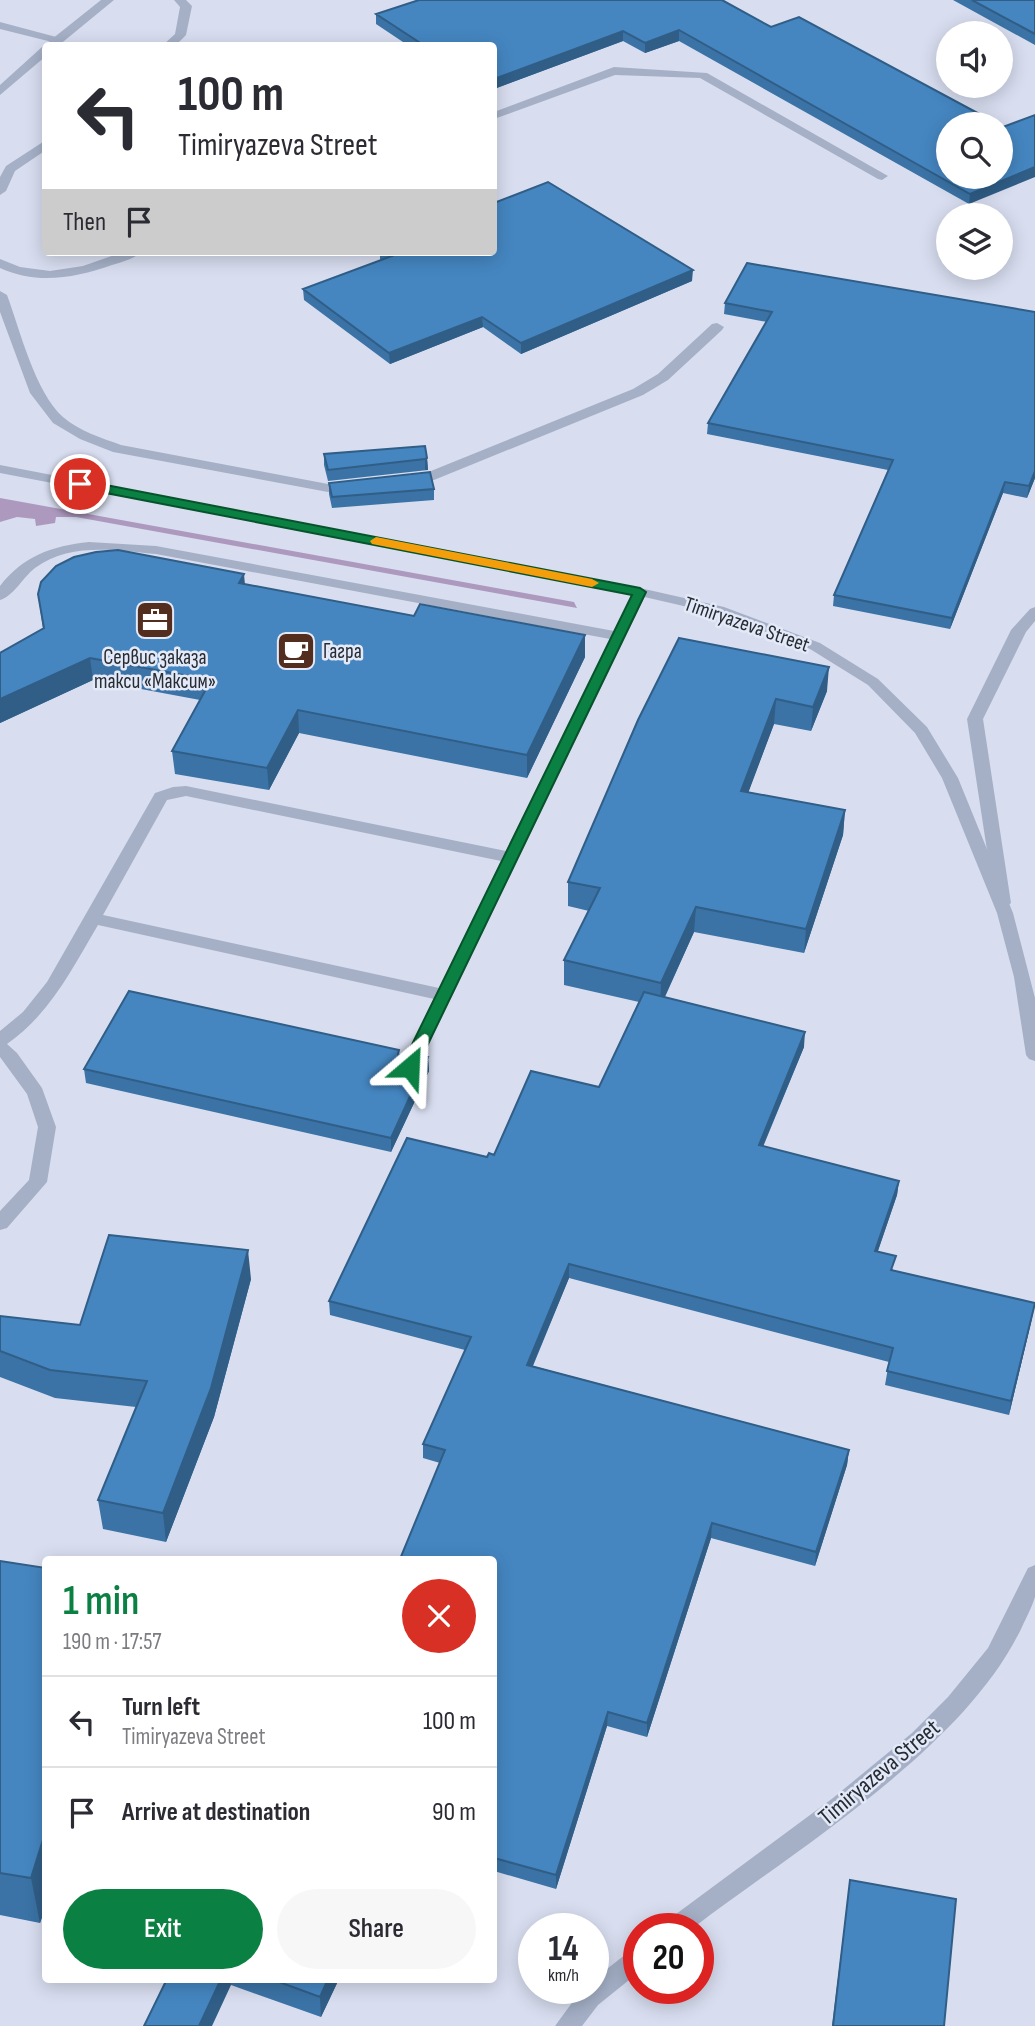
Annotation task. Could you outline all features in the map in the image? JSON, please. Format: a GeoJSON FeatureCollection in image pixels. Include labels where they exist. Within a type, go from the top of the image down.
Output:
{"type":"FeatureCollection","features":[{"type":"Feature","properties":{"kind":"street"},"geometry":{"type":"LineString","coordinates":[[54,42],[108,0]]}},
{"type":"Feature","properties":{"kind":"street"},"geometry":{"type":"LineString","coordinates":[[172,42],[180,35],[186,6],[180,0]]}},
{"type":"Feature","properties":{"kind":"street"},"geometry":{"type":"LineString","coordinates":[[0,25],[50,42]]}},
{"type":"Feature","properties":{"kind":"street"},"geometry":{"type":"LineString","coordinates":[[0,91],[42,54]]}},
{"type":"Feature","properties":{"kind":"street"},"geometry":{"type":"LineString","coordinates":[[497,115],[614,71],[704,75],[881,176]]}},
{"type":"Feature","properties":{"kind":"street"},"geometry":{"type":"LineString","coordinates":[[0,191],[10,169],[42,147]]}},
{"type":"Feature","properties":{"kind":"street"},"geometry":{"type":"LineString","coordinates":[[0,263],[11,269],[52,275],[96,267],[125,256]]}},
{"type":"Feature","properties":{"kind":"street"},"geometry":{"type":"LineString","coordinates":[[0,295],[37,393],[58,420],[85,436],[118,449],[328,488],[366,484]]}},
{"type":"Feature","properties":{"kind":"street"},"geometry":{"type":"LineString","coordinates":[[391,481],[429,477],[638,392],[663,377],[716,327]]}},
{"type":"Feature","properties":{"kind":"street","name":"Timiryazeva Street"},"geometry":{"type":"LineString","coordinates":[[0,469],[640,592],[719,610],[816,646],[873,682],[921,730],[950,778],[1005,913],[1023,977],[1035,1055]]}},
{"type":"Feature","properties":{"kind":"street"},"geometry":{"type":"LineString","coordinates":[[0,596],[15,573],[33,561],[57,551],[84,545],[114,546],[156,550],[618,636]]}},
{"type":"Feature","properties":{"kind":"street"},"geometry":{"type":"LineString","coordinates":[[410,1067],[640,592]]}},
{"type":"Feature","properties":{"kind":"street"},"geometry":{"type":"LineString","coordinates":[[1005,913],[975,719],[1019,630],[1035,611]]}},
{"type":"Feature","properties":{"kind":"street"},"geometry":{"type":"LineString","coordinates":[[0,1040],[19,1029],[38,1007],[93,918],[161,797],[173,792],[186,791],[511,858]]}},
{"type":"Feature","properties":{"kind":"street"},"geometry":{"type":"LineString","coordinates":[[93,918],[444,995]]}},
{"type":"Feature","properties":{"kind":"street"},"geometry":{"type":"LineString","coordinates":[[0,1047],[11,1057],[36,1093],[47,1127],[38,1182],[0,1223]]}},
{"type":"Feature","properties":{"kind":"street","name":"Timiryazeva Street"},"geometry":{"type":"LineString","coordinates":[[697,1913],[849,1802],[940,1721],[991,1662],[1035,1574]]}},
{"type":"Feature","properties":{"kind":"street"},"geometry":{"type":"LineString","coordinates":[[567,2026],[590,1997],[623,1971]]}},
{"type":"Feature","properties":{"kind":"shaded area"},"geometry":{"type":"Polygon","coordinates":[[[0,498],[574,602],[577,608],[76,517],[56,517],[55,523],[36,526],[35,519],[17,517],[0,522],[0,498]]]}},
{"type":"Feature","properties":{"kind":"building"},"geometry":{"type":"Polygon","coordinates":[[[419,0],[722,0],[771,27],[799,17],[936,91],[936,98],[950,98],[976,112],[936,112],[936,175],[679,30],[645,43],[623,31],[497,78],[497,42],[419,42],[376,14],[419,0]]]}},
{"type":"Feature","properties":{"kind":"building"},"geometry":{"type":"Polygon","coordinates":[[[972,0],[1035,0],[1035,34],[972,0]]]}},
{"type":"Feature","properties":{"kind":"building"},"geometry":{"type":"Polygon","coordinates":[[[1035,115],[1035,167],[1013,176],[1013,123],[1035,115]]]}},
{"type":"Feature","properties":{"kind":"building"},"geometry":{"type":"Polygon","coordinates":[[[548,182],[693,270],[521,343],[482,317],[389,353],[303,289],[392,256],[497,256],[497,202],[548,182]]]}},
{"type":"Feature","properties":{"kind":"building"},"geometry":{"type":"Polygon","coordinates":[[[961,189],[982,189],[970,194],[961,189]]]}},
{"type":"Feature","properties":{"kind":"building"},"geometry":{"type":"Polygon","coordinates":[[[747,263],[1035,312],[1035,471],[1029,486],[1005,482],[952,618],[834,595],[893,460],[708,423],[772,312],[725,303],[747,263]]]}},
{"type":"Feature","properties":{"kind":"building"},"geometry":{"type":"Polygon","coordinates":[[[425,446],[425,459],[328,470],[324,454],[425,446]]]}},
{"type":"Feature","properties":{"kind":"building"},"geometry":{"type":"Polygon","coordinates":[[[430,472],[434,489],[332,497],[329,483],[430,472]]]}},
{"type":"Feature","properties":{"kind":"building"},"geometry":{"type":"Polygon","coordinates":[[[118,550],[244,574],[239,583],[414,616],[420,604],[585,635],[527,755],[298,710],[267,768],[172,751],[211,680],[90,658],[0,699],[0,653],[44,628],[38,594],[41,582],[56,566],[74,557],[118,550]]]}},
{"type":"Feature","properties":{"kind":"building"},"geometry":{"type":"Polygon","coordinates":[[[679,638],[829,667],[813,707],[776,699],[741,791],[845,810],[806,929],[696,907],[661,983],[564,960],[600,888],[568,882],[638,720],[679,638]]]}},
{"type":"Feature","properties":{"kind":"building"},"geometry":{"type":"Polygon","coordinates":[[[129,991],[399,1050],[398,1054],[403,1060],[416,1060],[419,1055],[428,1057],[391,1138],[84,1069],[129,991]]]}},
{"type":"Feature","properties":{"kind":"building"},"geometry":{"type":"Polygon","coordinates":[[[644,992],[805,1032],[759,1145],[899,1181],[875,1251],[896,1256],[891,1270],[1035,1303],[1011,1401],[887,1371],[893,1348],[569,1264],[527,1365],[849,1450],[816,1552],[712,1523],[647,1723],[608,1712],[556,1875],[497,1859],[497,1556],[401,1556],[445,1450],[423,1444],[471,1337],[329,1301],[407,1138],[487,1157],[489,1153],[494,1155],[531,1071],[599,1087],[644,992]]]}},
{"type":"Feature","properties":{"kind":"building"},"geometry":{"type":"Polygon","coordinates":[[[109,1235],[248,1250],[211,1388],[163,1513],[98,1500],[147,1381],[50,1370],[0,1351],[0,1316],[80,1325],[109,1235]]]}},
{"type":"Feature","properties":{"kind":"building"},"geometry":{"type":"Polygon","coordinates":[[[0,1561],[42,1567],[42,1843],[31,1878],[0,1873],[0,1561]]]}},
{"type":"Feature","properties":{"kind":"building"},"geometry":{"type":"Polygon","coordinates":[[[850,1880],[956,1899],[944,2026],[833,2026],[850,1880]]]}},
{"type":"Feature","properties":{"kind":"building"},"geometry":{"type":"Polygon","coordinates":[[[165,1983],[219,1983],[199,2026],[144,2026],[165,1983]]]}},
{"type":"Feature","properties":{"kind":"building"},"geometry":{"type":"Polygon","coordinates":[[[282,1983],[326,1983],[320,1997],[282,1983]]]}},
{"type":"Feature","properties":{"kind":"slow traffic"},"geometry":{"type":"LineString","coordinates":[[376,541],[592,583]]}},
{"type":"Feature","properties":{"kind":"place","name":"Сервис заказа такси «Максим»"},"geometry":{"type":"Point","coordinates":[155,620]}},
{"type":"Feature","properties":{"kind":"place","name":"Гагра"},"geometry":{"type":"Point","coordinates":[296,651]}},
{"type":"Feature","properties":{"kind":"route"},"geometry":{"type":"LineString","coordinates":[[80,484],[640,592],[410,1067]]}}]}
